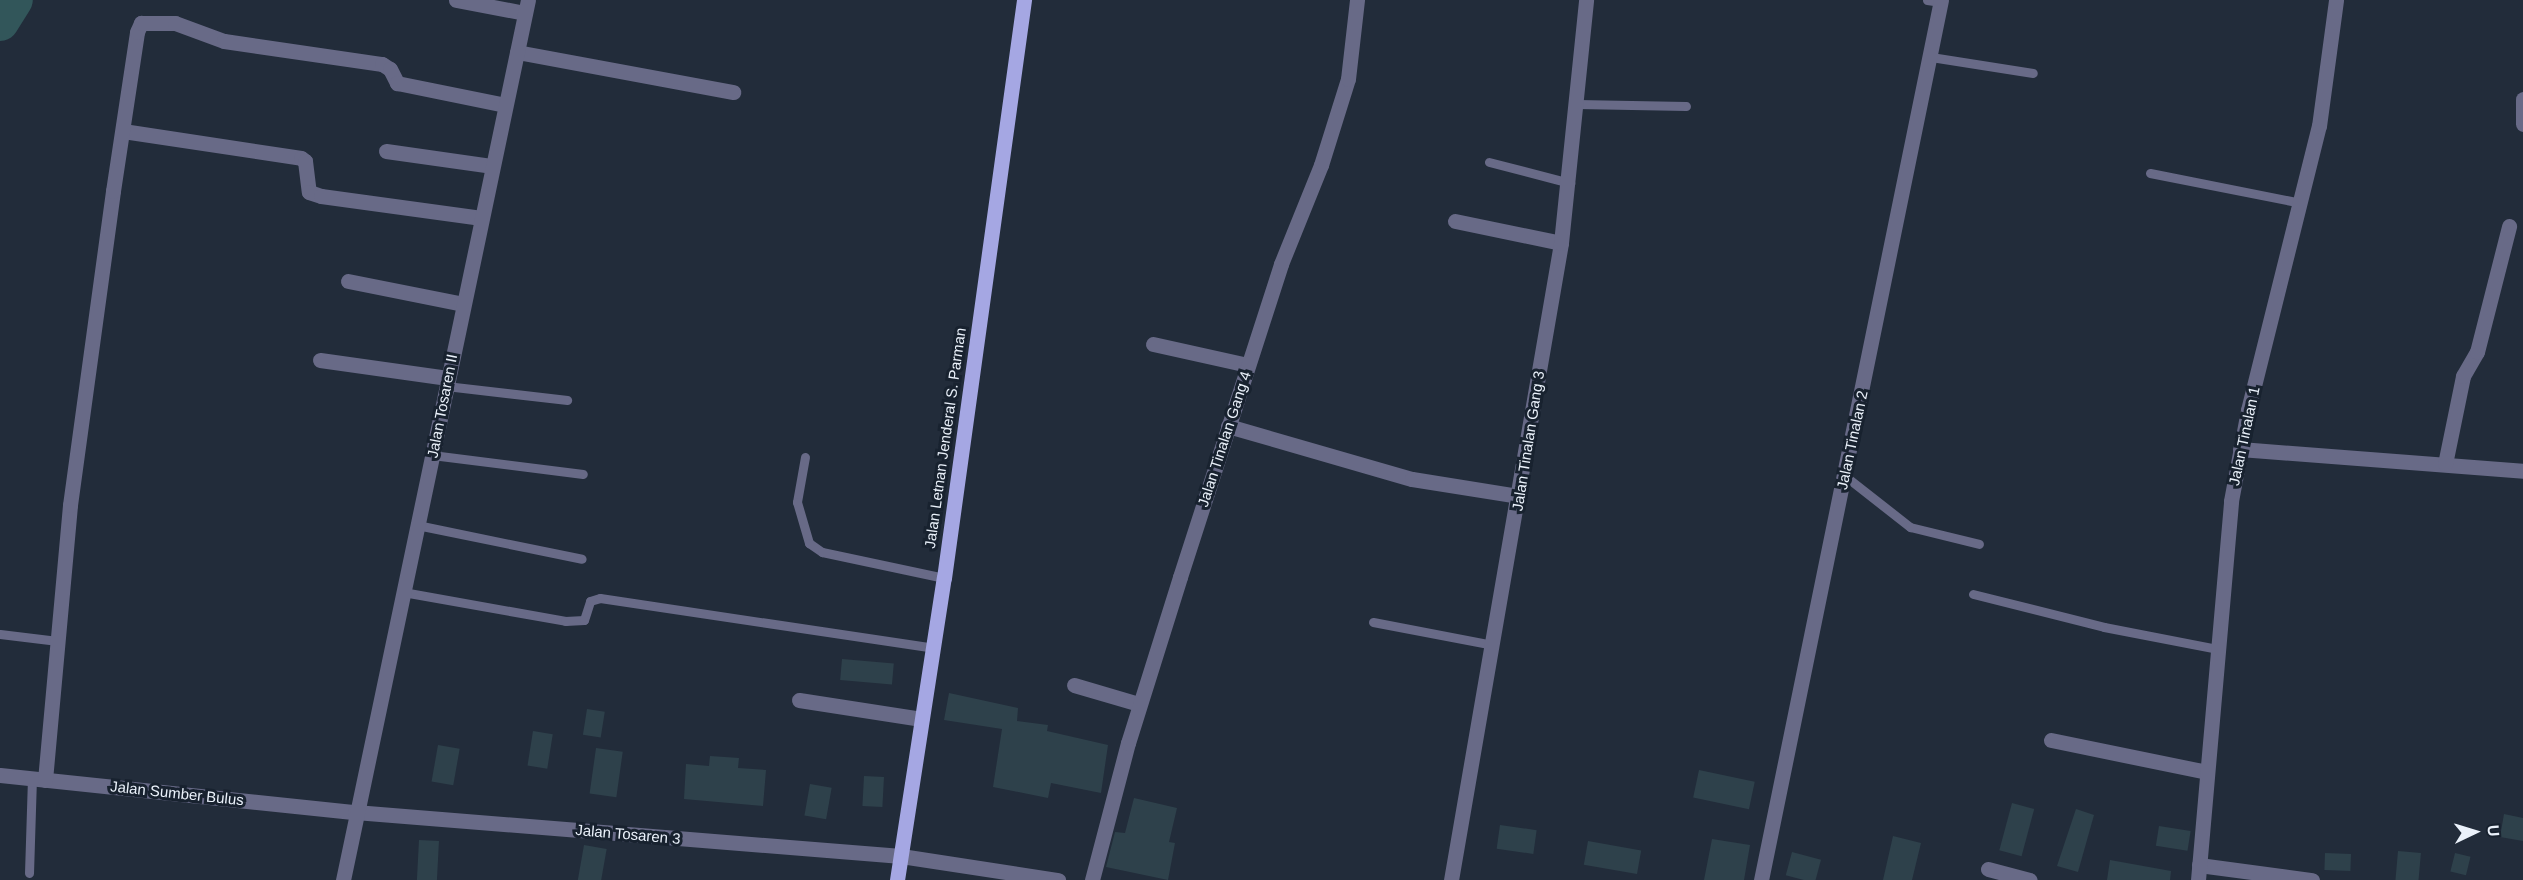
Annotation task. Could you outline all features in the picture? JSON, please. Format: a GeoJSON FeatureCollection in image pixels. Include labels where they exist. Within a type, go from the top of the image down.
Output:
{"type":"FeatureCollection","features":[{"type":"Feature","properties":{"kind":"main road","name":"Jalan Letnan Jenderal S. Parman"},"geometry":{"type":"LineString","coordinates":[[897,880],[944,578],[1024,0]]}},
{"type":"Feature","properties":{"kind":"street"},"geometry":{"type":"LineString","coordinates":[[456,0],[526,7]]}},
{"type":"Feature","properties":{"kind":"street","name":"Jalan Tinalan Gang 4"},"geometry":{"type":"LineString","coordinates":[[1092,880],[1139,704],[1248,365],[1348,79],[1357,0]]}},
{"type":"Feature","properties":{"kind":"street","name":"Jalan Tinalan Gang 3"},"geometry":{"type":"LineString","coordinates":[[1451,880],[1494,645],[1561,243],[1570,183],[1586,0]]}},
{"type":"Feature","properties":{"kind":"street","name":"Jalan Tinalan 1"},"geometry":{"type":"LineString","coordinates":[[2198,873],[2217,649],[2240,449],[2302,204],[2332,48],[2336,0]]}},
{"type":"Feature","properties":{"kind":"street","name":"Jalan Tinalan 2"},"geometry":{"type":"LineString","coordinates":[[1761,880],[1931,57],[1936,1]]}},
{"type":"Feature","properties":{"kind":"street","name":"Jalan Tosaren II"},"geometry":{"type":"LineString","coordinates":[[343,880],[355,812],[526,7]]}},
{"type":"Feature","properties":{"kind":"street"},"geometry":{"type":"LineString","coordinates":[[39,779],[58,641],[70,506],[137,32],[141,23],[175,23],[224,41],[382,64],[390,69],[396,83],[505,105]]}},
{"type":"Feature","properties":{"kind":"street"},"geometry":{"type":"LineString","coordinates":[[517,52],[733,92]]}},
{"type":"Feature","properties":{"kind":"street"},"geometry":{"type":"LineString","coordinates":[[2523,99],[2523,124]]}},
{"type":"Feature","properties":{"kind":"street"},"geometry":{"type":"LineString","coordinates":[[123,131],[301,158],[309,192],[321,196],[481,218]]}},
{"type":"Feature","properties":{"kind":"street"},"geometry":{"type":"LineString","coordinates":[[386,151],[491,166]]}},
{"type":"Feature","properties":{"kind":"street"},"geometry":{"type":"LineString","coordinates":[[1455,222],[1561,243]]}},
{"type":"Feature","properties":{"kind":"street"},"geometry":{"type":"LineString","coordinates":[[2445,464],[2463,376],[2477,352],[2509,226]]}},
{"type":"Feature","properties":{"kind":"street"},"geometry":{"type":"LineString","coordinates":[[348,281],[463,304]]}},
{"type":"Feature","properties":{"kind":"street"},"geometry":{"type":"LineString","coordinates":[[1153,344],[1248,365]]}},
{"type":"Feature","properties":{"kind":"street"},"geometry":{"type":"LineString","coordinates":[[320,360],[447,382]]}},
{"type":"Feature","properties":{"kind":"street"},"geometry":{"type":"LineString","coordinates":[[1228,426],[1412,479],[1518,496]]}},
{"type":"Feature","properties":{"kind":"street"},"geometry":{"type":"LineString","coordinates":[[2240,449],[2523,471]]}},
{"type":"Feature","properties":{"kind":"street"},"geometry":{"type":"LineString","coordinates":[[1074,685],[1139,704]]}},
{"type":"Feature","properties":{"kind":"street"},"geometry":{"type":"LineString","coordinates":[[799,700],[922,719]]}},
{"type":"Feature","properties":{"kind":"street"},"geometry":{"type":"LineString","coordinates":[[2051,740],[2206,772]]}},
{"type":"Feature","properties":{"kind":"street","name":"Jalan Sumber Bulus"},"geometry":{"type":"LineString","coordinates":[[0,775],[355,812]]}},
{"type":"Feature","properties":{"kind":"street","name":"Jalan Tosaren 3"},"geometry":{"type":"LineString","coordinates":[[355,812],[901,856],[1058,880]]}},
{"type":"Feature","properties":{"kind":"street"},"geometry":{"type":"LineString","coordinates":[[1988,869],[2030,880]]}},
{"type":"Feature","properties":{"kind":"street"},"geometry":{"type":"LineString","coordinates":[[2198,873],[2312,880]]}},
{"type":"Feature","properties":{"kind":"lane"},"geometry":{"type":"LineString","coordinates":[[1931,57],[2033,73]]}},
{"type":"Feature","properties":{"kind":"lane"},"geometry":{"type":"LineString","coordinates":[[1577,104],[1686,106]]}},
{"type":"Feature","properties":{"kind":"lane"},"geometry":{"type":"LineString","coordinates":[[1489,162],[1570,183]]}},
{"type":"Feature","properties":{"kind":"lane"},"geometry":{"type":"LineString","coordinates":[[2150,173],[2302,204]]}},
{"type":"Feature","properties":{"kind":"lane"},"geometry":{"type":"LineString","coordinates":[[447,382],[567,400]]}},
{"type":"Feature","properties":{"kind":"lane"},"geometry":{"type":"LineString","coordinates":[[432,455],[583,474]]}},
{"type":"Feature","properties":{"kind":"lane"},"geometry":{"type":"LineString","coordinates":[[805,457],[797,502],[809,543],[822,552],[944,578]]}},
{"type":"Feature","properties":{"kind":"lane"},"geometry":{"type":"LineString","coordinates":[[1845,476],[1910,527],[1979,544]]}},
{"type":"Feature","properties":{"kind":"lane"},"geometry":{"type":"LineString","coordinates":[[417,525],[582,559]]}},
{"type":"Feature","properties":{"kind":"lane"},"geometry":{"type":"LineString","coordinates":[[403,592],[572,621],[584,620],[590,601],[600,598],[933,648]]}},
{"type":"Feature","properties":{"kind":"lane"},"geometry":{"type":"LineString","coordinates":[[1973,594],[2104,627],[2217,649]]}},
{"type":"Feature","properties":{"kind":"lane"},"geometry":{"type":"LineString","coordinates":[[1373,622],[1494,645]]}},
{"type":"Feature","properties":{"kind":"lane"},"geometry":{"type":"LineString","coordinates":[[0,634],[58,641]]}},
{"type":"Feature","properties":{"kind":"lane"},"geometry":{"type":"LineString","coordinates":[[28,873],[39,779]]}},
{"type":"Feature","properties":{"kind":"building"},"geometry":{"type":"Polygon","coordinates":[[[842,659],[894,664],[892,684],[840,680],[842,659]]]}},
{"type":"Feature","properties":{"kind":"building"},"geometry":{"type":"Polygon","coordinates":[[[949,693],[1018,708],[1017,721],[1048,725],[1047,731],[1108,745],[1101,793],[1051,783],[1048,798],[993,787],[1002,729],[944,720],[949,693]]]}},
{"type":"Feature","properties":{"kind":"building"},"geometry":{"type":"Polygon","coordinates":[[[587,709],[605,712],[601,737],[583,735],[587,709]]]}},
{"type":"Feature","properties":{"kind":"building"},"geometry":{"type":"Polygon","coordinates":[[[533,731],[553,734],[547,769],[528,766],[533,731]]]}},
{"type":"Feature","properties":{"kind":"building"},"geometry":{"type":"Polygon","coordinates":[[[438,745],[460,749],[453,785],[432,781],[438,745]]]}},
{"type":"Feature","properties":{"kind":"building"},"geometry":{"type":"Polygon","coordinates":[[[596,748],[623,752],[616,797],[590,794],[596,748]]]}},
{"type":"Feature","properties":{"kind":"building"},"geometry":{"type":"Polygon","coordinates":[[[710,756],[739,758],[738,768],[766,770],[763,806],[684,799],[686,764],[709,766],[710,756]]]}},
{"type":"Feature","properties":{"kind":"building"},"geometry":{"type":"Polygon","coordinates":[[[1699,770],[1755,782],[1749,809],[1693,797],[1699,770]]]}},
{"type":"Feature","properties":{"kind":"building"},"geometry":{"type":"Polygon","coordinates":[[[864,776],[884,777],[882,807],[862,806],[864,776]]]}},
{"type":"Feature","properties":{"kind":"building"},"geometry":{"type":"Polygon","coordinates":[[[810,784],[832,788],[826,819],[804,816],[810,784]]]}},
{"type":"Feature","properties":{"kind":"building"},"geometry":{"type":"Polygon","coordinates":[[[1134,798],[1177,808],[1169,842],[1175,843],[1168,880],[1106,867],[1115,832],[1125,833],[1134,798]]]}},
{"type":"Feature","properties":{"kind":"building"},"geometry":{"type":"Polygon","coordinates":[[[2012,803],[2034,809],[2022,856],[1999,850],[2012,803]]]}},
{"type":"Feature","properties":{"kind":"building"},"geometry":{"type":"Polygon","coordinates":[[[2076,809],[2094,815],[2078,872],[2057,866],[2076,809]]]}},
{"type":"Feature","properties":{"kind":"building"},"geometry":{"type":"Polygon","coordinates":[[[2504,814],[2523,818],[2523,841],[2500,837],[2504,814]]]}},
{"type":"Feature","properties":{"kind":"building"},"geometry":{"type":"Polygon","coordinates":[[[1500,825],[1537,830],[1533,854],[1497,849],[1500,825]]]}},
{"type":"Feature","properties":{"kind":"building"},"geometry":{"type":"Polygon","coordinates":[[[2159,826],[2191,831],[2187,851],[2156,846],[2159,826]]]}},
{"type":"Feature","properties":{"kind":"building"},"geometry":{"type":"Polygon","coordinates":[[[1893,836],[1921,843],[1912,880],[1883,880],[1893,836]]]}},
{"type":"Feature","properties":{"kind":"building"},"geometry":{"type":"Polygon","coordinates":[[[1712,839],[1750,845],[1744,880],[1704,880],[1712,839]]]}},
{"type":"Feature","properties":{"kind":"building"},"geometry":{"type":"Polygon","coordinates":[[[419,840],[439,841],[437,880],[417,880],[419,840]]]}},
{"type":"Feature","properties":{"kind":"building"},"geometry":{"type":"Polygon","coordinates":[[[1588,841],[1641,850],[1637,874],[1584,865],[1588,841]]]}},
{"type":"Feature","properties":{"kind":"building"},"geometry":{"type":"Polygon","coordinates":[[[584,845],[607,849],[601,880],[578,880],[584,845]]]}},
{"type":"Feature","properties":{"kind":"building"},"geometry":{"type":"Polygon","coordinates":[[[2398,851],[2421,853],[2419,880],[2395,880],[2398,851]]]}},
{"type":"Feature","properties":{"kind":"building"},"geometry":{"type":"Polygon","coordinates":[[[1792,852],[1821,860],[1816,880],[1804,880],[1786,875],[1792,852]]]}},
{"type":"Feature","properties":{"kind":"building"},"geometry":{"type":"Polygon","coordinates":[[[2325,853],[2351,854],[2350,871],[2324,870],[2325,853]]]}},
{"type":"Feature","properties":{"kind":"building"},"geometry":{"type":"Polygon","coordinates":[[[2455,853],[2471,857],[2466,875],[2450,871],[2455,853]]]}},
{"type":"Feature","properties":{"kind":"building"},"geometry":{"type":"Polygon","coordinates":[[[2110,860],[2171,871],[2170,880],[2107,880],[2110,860]]]}},
{"type":"Feature","properties":{"kind":"waterway"},"geometry":{"type":"LineString","coordinates":[[0,22],[14,0]]}}]}
